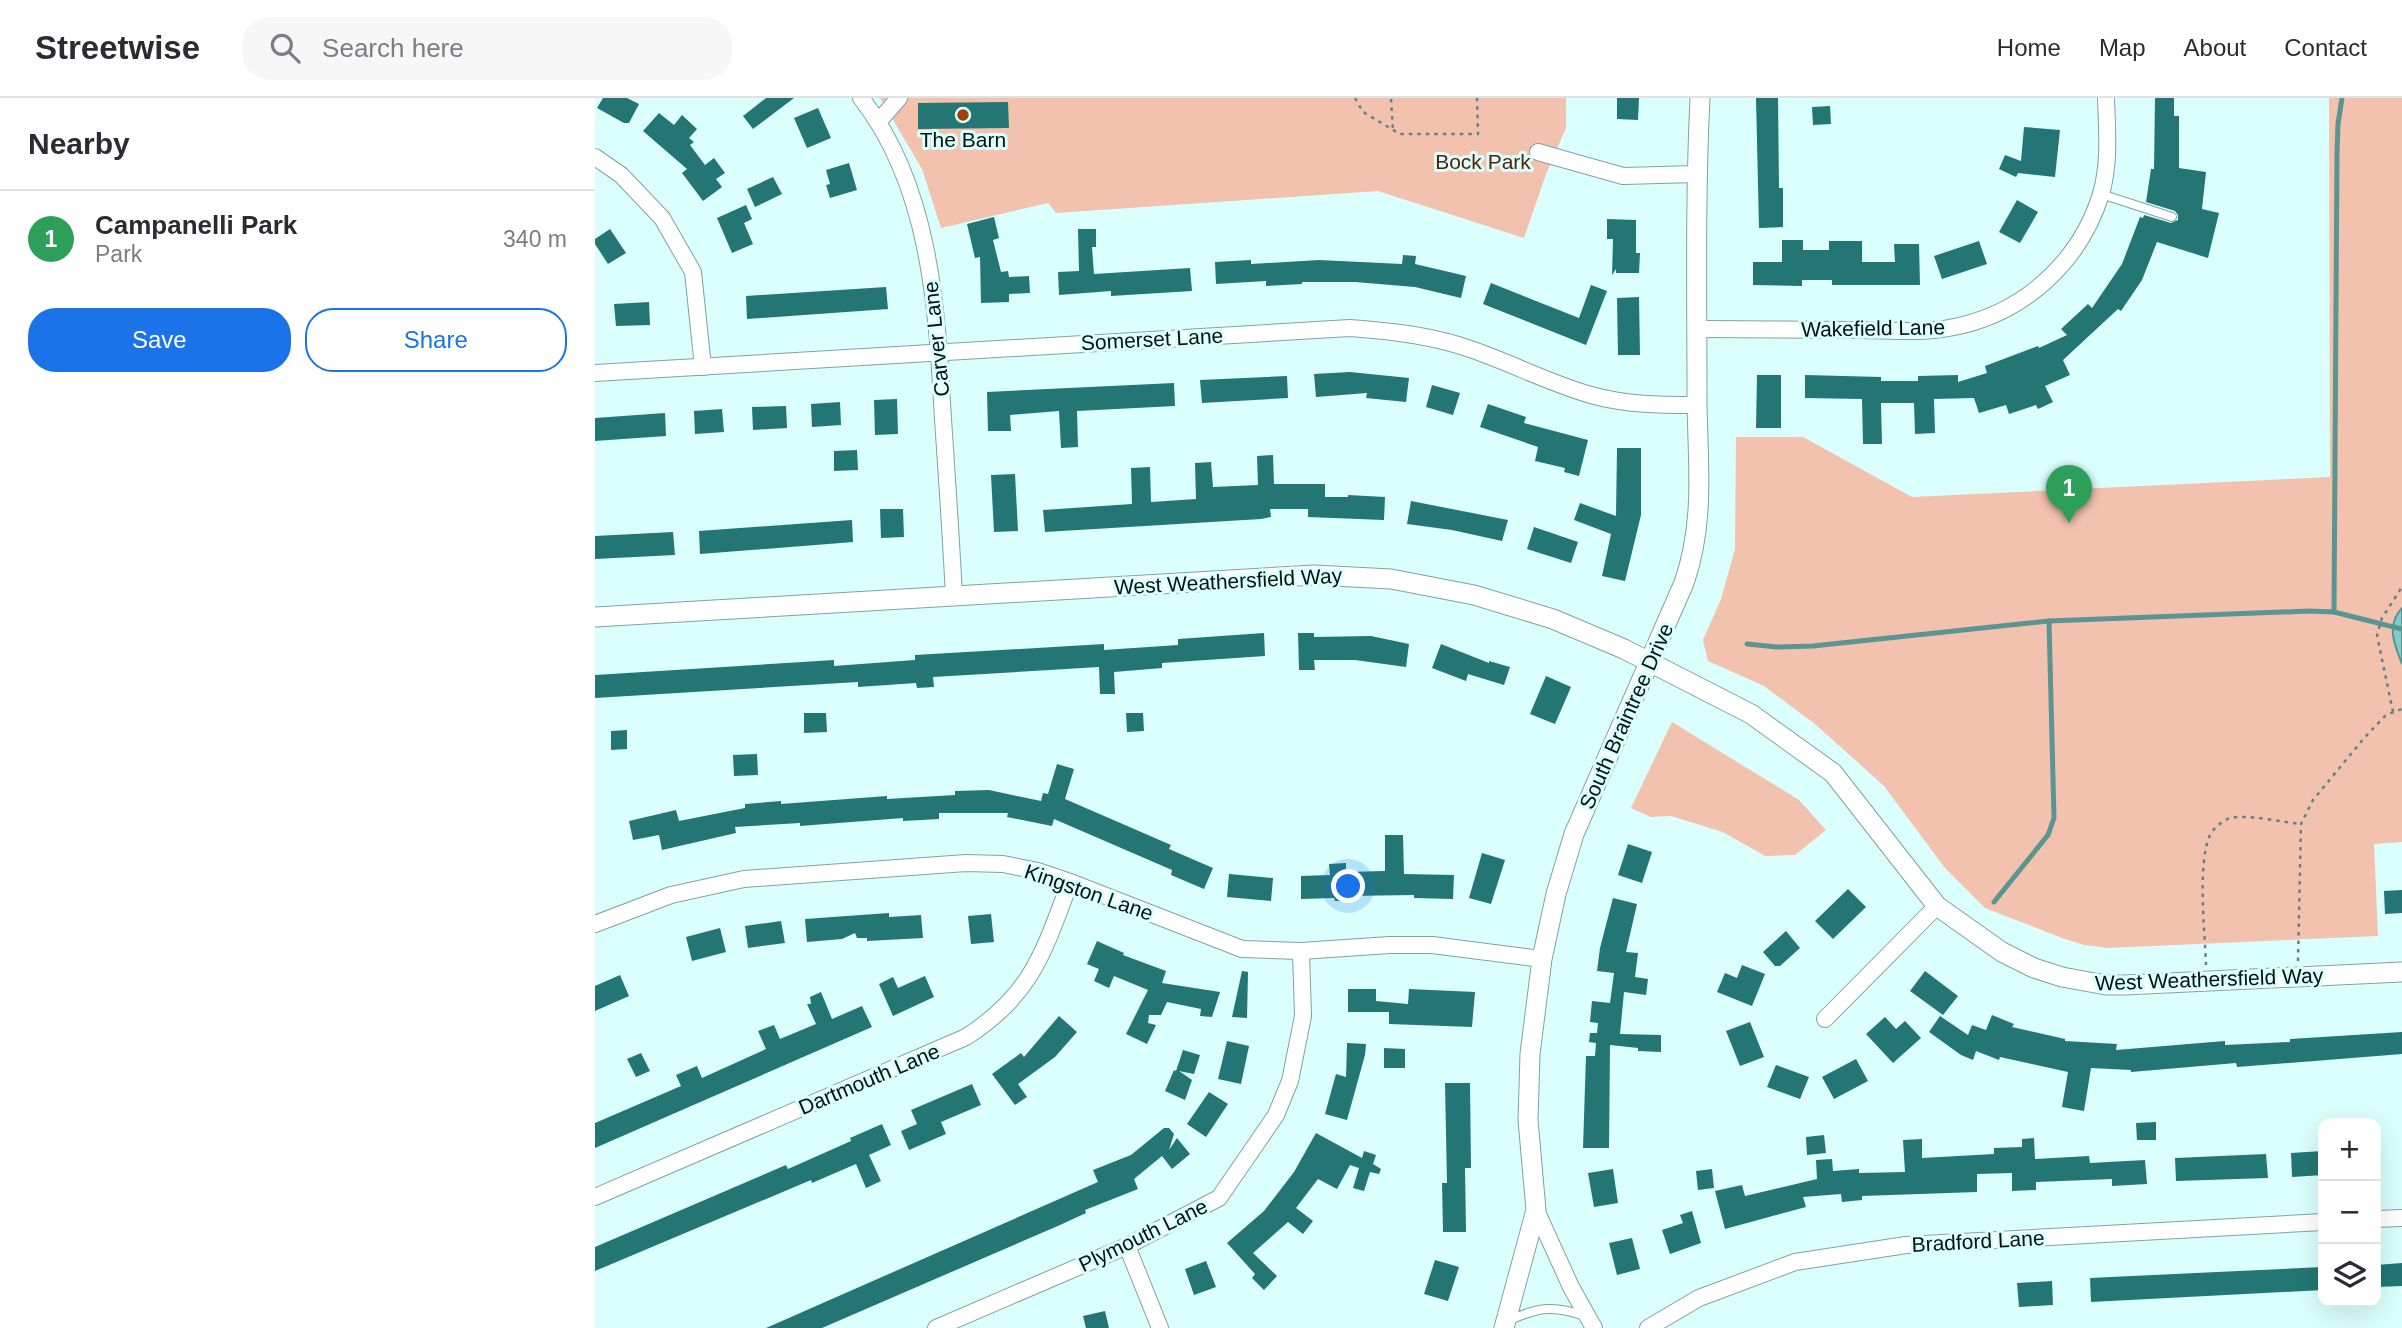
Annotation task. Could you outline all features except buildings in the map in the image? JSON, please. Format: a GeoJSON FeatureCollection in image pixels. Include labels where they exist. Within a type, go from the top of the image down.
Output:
{"type":"FeatureCollection","features":[{"type":"Feature","properties":{"kind":"street","name":"Carver Lane"},"geometry":{"type":"LineString","coordinates":[[861,98],[879,121],[916,206],[935,299],[954,596]]}},
{"type":"Feature","properties":{"kind":"street"},"geometry":{"type":"LineString","coordinates":[[879,121],[899,98]]}},
{"type":"Feature","properties":{"kind":"street","name":"South Braintree Drive"},"geometry":{"type":"LineString","coordinates":[[1506,1324],[1536,1210],[1528,1120],[1530,1054],[1542,959],[1556,894],[1574,834],[1684,583],[1695,546],[1699,508],[1696,174],[1700,98]]}},
{"type":"Feature","properties":{"kind":"street","name":"Wakefield Lane"},"geometry":{"type":"LineString","coordinates":[[1698,329],[1952,328],[1972,323],[2015,304],[2047,280],[2067,260],[2082,238],[2101,194],[2107,155],[2106,98]]}},
{"type":"Feature","properties":{"kind":"street"},"geometry":{"type":"LineString","coordinates":[[1538,152],[1623,176],[1696,174]]}},
{"type":"Feature","properties":{"kind":"street"},"geometry":{"type":"LineString","coordinates":[[595,157],[621,175],[662,218],[693,272],[703,367]]}},
{"type":"Feature","properties":{"kind":"street","name":"Somerset Lane"},"geometry":{"type":"LineString","coordinates":[[595,373],[1350,328],[1429,338],[1473,350],[1593,396],[1652,405],[1697,405]]}},
{"type":"Feature","properties":{"kind":"street","name":"West Weathersfield Way"},"geometry":{"type":"LineString","coordinates":[[595,617],[1314,575],[1391,579],[1443,587],[1515,606],[1597,637],[1751,715],[1833,773],[1937,906],[2002,952],[2034,968],[2083,982],[2125,985],[2402,972]]}},
{"type":"Feature","properties":{"kind":"street","name":"Kingston Lane"},"geometry":{"type":"LineString","coordinates":[[595,924],[671,895],[744,879],[966,863],[1003,864],[1070,882],[1242,949],[1301,951],[1432,945],[1542,959]]}},
{"type":"Feature","properties":{"kind":"street","name":"Dartmouth Lane"},"geometry":{"type":"LineString","coordinates":[[595,1197],[966,1037],[1014,996],[1033,972],[1046,946],[1070,882]]}},
{"type":"Feature","properties":{"kind":"street"},"geometry":{"type":"LineString","coordinates":[[1825,1018],[1937,906]]}},
{"type":"Feature","properties":{"kind":"street","name":"Plymouth Lane"},"geometry":{"type":"LineString","coordinates":[[936,1328],[1127,1245],[1219,1198],[1276,1115],[1290,1081],[1303,1016],[1301,951]]}},
{"type":"Feature","properties":{"kind":"street"},"geometry":{"type":"LineString","coordinates":[[1536,1210],[1571,1287],[1591,1323]]}},
{"type":"Feature","properties":{"kind":"street"},"geometry":{"type":"LineString","coordinates":[[2381,1219],[2402,1218]]}},
{"type":"Feature","properties":{"kind":"street","name":"Bradford Lane"},"geometry":{"type":"LineString","coordinates":[[1648,1328],[1699,1298],[1795,1262],[1906,1245],[2318,1222]]}},
{"type":"Feature","properties":{"kind":"street"},"geometry":{"type":"LineString","coordinates":[[1127,1245],[1160,1328]]}},
{"type":"Feature","properties":{"kind":"lane"},"geometry":{"type":"LineString","coordinates":[[2101,194],[2172,217]]}},
{"type":"Feature","properties":{"kind":"lane"},"geometry":{"type":"LineString","coordinates":[[1506,1324],[1532,1310],[1550,1308],[1568,1310],[1591,1323]]}},
{"type":"Feature","properties":{"kind":"path"},"geometry":{"type":"LineString","coordinates":[[1355,98],[1363,112],[1400,134],[1478,134],[1477,98]]}},
{"type":"Feature","properties":{"kind":"path"},"geometry":{"type":"LineString","coordinates":[[1391,99],[1393,130]]}},
{"type":"Feature","properties":{"kind":"path"},"geometry":{"type":"LineString","coordinates":[[2393,712],[2378,629],[2402,587]]}},
{"type":"Feature","properties":{"kind":"path"},"geometry":{"type":"LineString","coordinates":[[2298,964],[2301,824],[2313,800],[2365,737],[2386,715],[2402,709]]}},
{"type":"Feature","properties":{"kind":"path"},"geometry":{"type":"LineString","coordinates":[[2206,968],[2204,867],[2210,835],[2218,824],[2230,818],[2301,824]]}},
{"type":"Feature","properties":{"kind":"green space","name":"Bock Park"},"geometry":{"type":"Polygon","coordinates":[[[880,98],[1566,98],[1566,128],[1546,174],[1524,238],[1378,191],[1056,213],[1048,203],[941,228],[922,169],[880,98]]]}},
{"type":"Feature","properties":{"kind":"green space"},"geometry":{"type":"Polygon","coordinates":[[[2329,98],[2402,98],[2402,842],[2374,844],[2378,936],[2108,948],[2084,945],[1985,908],[1945,868],[1884,786],[1815,724],[1764,686],[1708,661],[1703,640],[1721,599],[1735,549],[1736,437],[1803,437],[1912,497],[2330,477],[2329,98]]]}},
{"type":"Feature","properties":{"kind":"green space"},"geometry":{"type":"Polygon","coordinates":[[[1672,722],[1799,800],[1826,830],[1795,855],[1765,856],[1723,832],[1671,816],[1651,817],[1631,808],[1672,722]]]}},
{"type":"Feature","properties":{"kind":"water"},"geometry":{"type":"Polygon","coordinates":[[[2402,608],[2402,664],[2394,642],[2393,628],[2402,608]]]}},
{"type":"Feature","properties":{"kind":"waterway"},"geometry":{"type":"LineString","coordinates":[[2334,612],[2337,153],[2342,98]]}},
{"type":"Feature","properties":{"kind":"waterway"},"geometry":{"type":"LineString","coordinates":[[1747,644],[1813,646],[2049,621],[2309,611],[2334,612],[2402,629]]}},
{"type":"Feature","properties":{"kind":"waterway"},"geometry":{"type":"LineString","coordinates":[[1994,902],[2048,835],[2054,818],[2049,621]]}},
{"type":"Feature","properties":{"kind":"place","name":"The Barn"},"geometry":{"type":"Point","coordinates":[963,115]}},
{"type":"Feature","properties":{"kind":"place","name":"Campanelli Park"},"geometry":{"type":"Point","coordinates":[2069,523]}}]}
